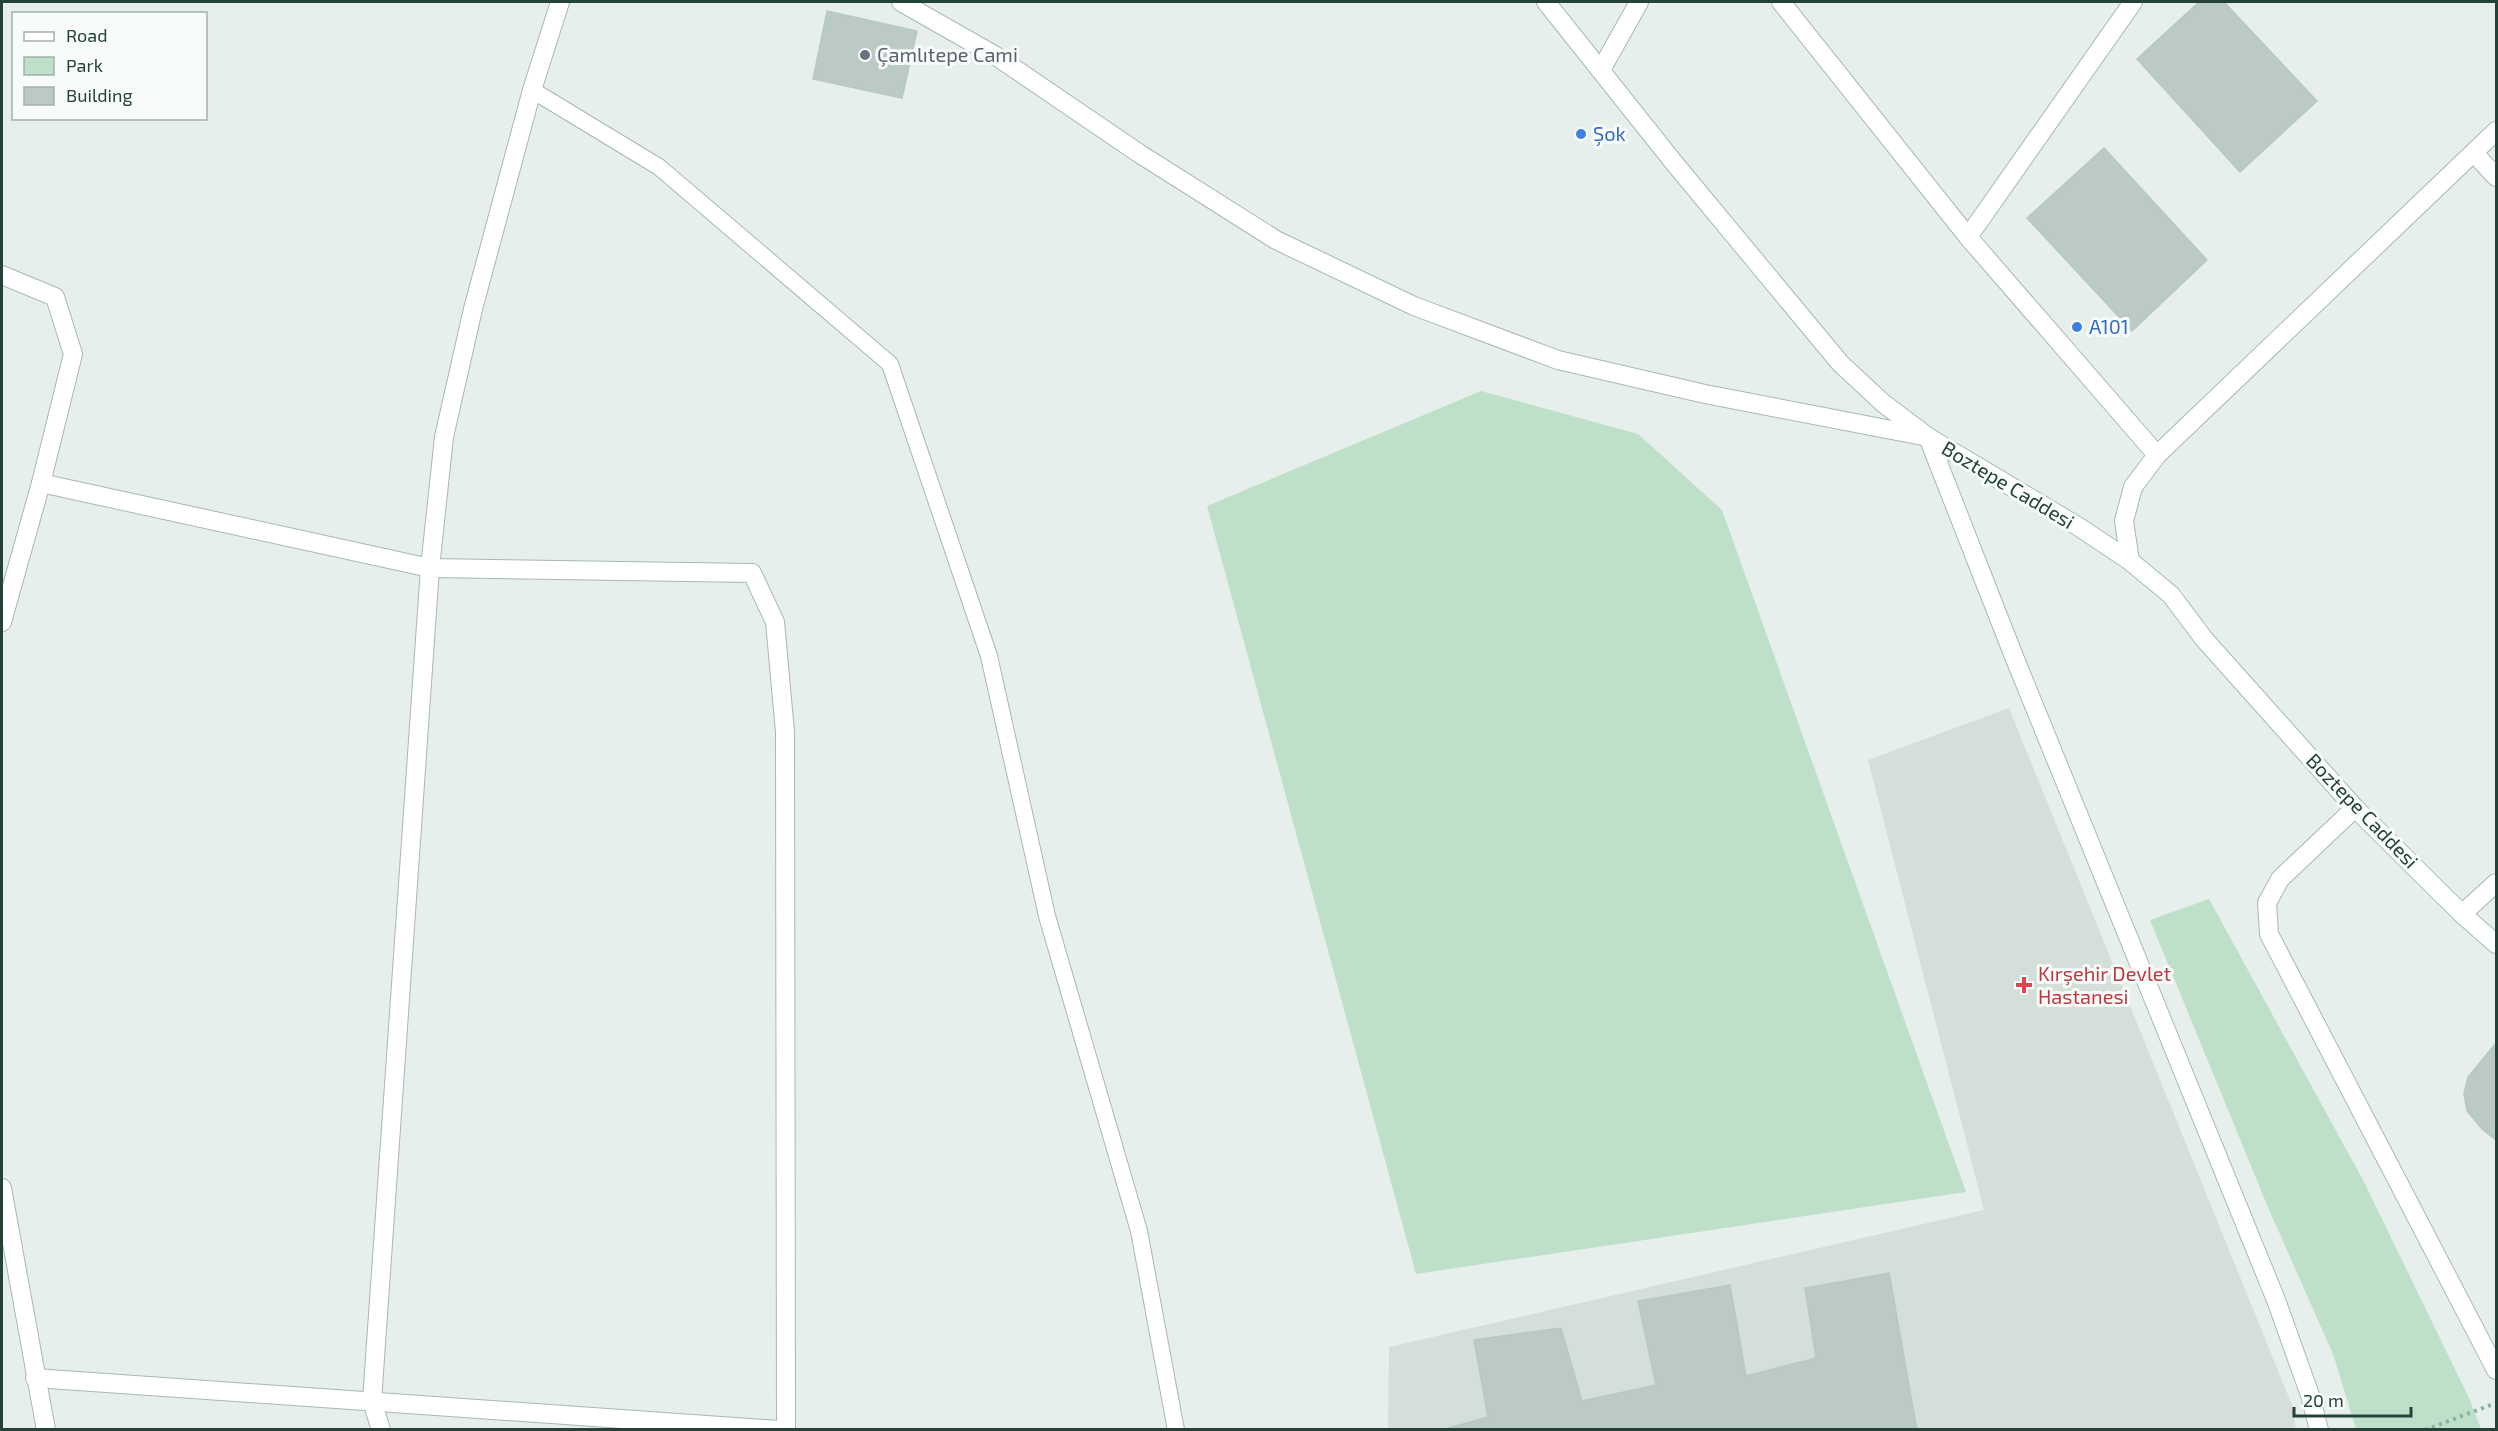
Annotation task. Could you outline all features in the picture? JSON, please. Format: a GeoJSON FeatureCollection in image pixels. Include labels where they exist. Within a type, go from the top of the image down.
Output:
{"type":"FeatureCollection","features":[{"type":"Feature","properties":{"kind":"street"},"geometry":{"type":"LineString","coordinates":[[381,1430],[372,1401],[430,568],[444,436],[474,309],[532,90],[560,2]]}},
{"type":"Feature","properties":{"kind":"street"},"geometry":{"type":"LineString","coordinates":[[901,2],[996,56],[1140,154],[1276,240],[1414,306],[1558,360],[1706,394],[1928,437],[2022,676],[2276,1300],[2310,1395],[2319,1430]]}},
{"type":"Feature","properties":{"kind":"street","name":"Boztepe Caddesi"},"geometry":{"type":"LineString","coordinates":[[1546,2],[1675,164],[1840,363],[1882,403],[1928,437],[2079,527],[2130,561],[2171,595],[2204,639],[2355,808],[2462,914],[2496,944]]}},
{"type":"Feature","properties":{"kind":"street"},"geometry":{"type":"LineString","coordinates":[[1781,2],[1968,237],[2157,455]]}},
{"type":"Feature","properties":{"kind":"street"},"geometry":{"type":"LineString","coordinates":[[1968,237],[2133,2]]}},
{"type":"Feature","properties":{"kind":"street"},"geometry":{"type":"LineString","coordinates":[[1601,70],[1636,3]]}},
{"type":"Feature","properties":{"kind":"street"},"geometry":{"type":"LineString","coordinates":[[2130,561],[2124,521],[2133,487],[2157,455],[2496,132]]}},
{"type":"Feature","properties":{"kind":"street"},"geometry":{"type":"LineString","coordinates":[[2474,153],[2496,177]]}},
{"type":"Feature","properties":{"kind":"street"},"geometry":{"type":"LineString","coordinates":[[2,274],[55,297],[73,354],[41,483],[2,622]]}},
{"type":"Feature","properties":{"kind":"street"},"geometry":{"type":"LineString","coordinates":[[41,483],[430,568],[752,573],[775,622],[785,732],[786,1430]]}},
{"type":"Feature","properties":{"kind":"street"},"geometry":{"type":"LineString","coordinates":[[2355,808],[2280,879],[2267,903],[2269,934],[2496,1370]]}},
{"type":"Feature","properties":{"kind":"street"},"geometry":{"type":"LineString","coordinates":[[2462,914],[2496,883]]}},
{"type":"Feature","properties":{"kind":"street"},"geometry":{"type":"LineString","coordinates":[[2,1188],[46,1430]]}},
{"type":"Feature","properties":{"kind":"street"},"geometry":{"type":"LineString","coordinates":[[35,1378],[779,1430]]}},
{"type":"Feature","properties":{"kind":"lane"},"geometry":{"type":"LineString","coordinates":[[532,90],[658,167],[890,364],[989,656],[1047,916],[1139,1231],[1176,1430]]}},
{"type":"Feature","properties":{"kind":"path"},"geometry":{"type":"LineString","coordinates":[[2425,1430],[2496,1403]]}},
{"type":"Feature","properties":{"kind":"shaded area","name":"Kırşehir Devlet Hastanesi"},"geometry":{"type":"Polygon","coordinates":[[[2009,708],[2292,1405],[2296,1429],[1388,1430],[1389,1347],[1984,1210],[1868,760],[2009,708]]]}},
{"type":"Feature","properties":{"kind":"green space"},"geometry":{"type":"Polygon","coordinates":[[[1481,391],[1638,434],[1722,510],[1966,1192],[1416,1274],[1207,506],[1481,391]]]}},
{"type":"Feature","properties":{"kind":"green space"},"geometry":{"type":"Polygon","coordinates":[[[2209,899],[2363,1180],[2469,1398],[2481,1429],[2356,1429],[2333,1354],[2267,1205],[2150,920],[2209,899]]]}},
{"type":"Feature","properties":{"kind":"building"},"geometry":{"type":"Polygon","coordinates":[[[2199,2],[2224,2],[2317,101],[2240,172],[2137,59],[2199,2]]]}},
{"type":"Feature","properties":{"kind":"building","name":"Çamlıtepe Cami"},"geometry":{"type":"Polygon","coordinates":[[[827,11],[917,31],[902,98],[813,79],[827,11]]]}},
{"type":"Feature","properties":{"kind":"building"},"geometry":{"type":"Polygon","coordinates":[[[2104,148],[2207,260],[2132,331],[2027,218],[2104,148]]]}},
{"type":"Feature","properties":{"kind":"building"},"geometry":{"type":"Polygon","coordinates":[[[2496,1043],[2496,1140],[2482,1129],[2467,1111],[2464,1094],[2468,1077],[2496,1043]]]}},
{"type":"Feature","properties":{"kind":"building"},"geometry":{"type":"Polygon","coordinates":[[[1889,1273],[1917,1430],[1450,1430],[1449,1428],[1488,1417],[1474,1340],[1561,1328],[1582,1401],[1656,1385],[1638,1301],[1730,1285],[1746,1376],[1816,1358],[1805,1288],[1889,1273]]]}},
{"type":"Feature","properties":{"kind":"place","name":"Çamlıtepe Cami"},"geometry":{"type":"Point","coordinates":[865,55]}},
{"type":"Feature","properties":{"kind":"place","name":"Şok"},"geometry":{"type":"Point","coordinates":[1581,134]}},
{"type":"Feature","properties":{"kind":"place","name":"A101"},"geometry":{"type":"Point","coordinates":[2077,327]}},
{"type":"Feature","properties":{"kind":"place","name":"Kırşehir Devlet Hastanesi"},"geometry":{"type":"Point","coordinates":[2024,985]}}]}
